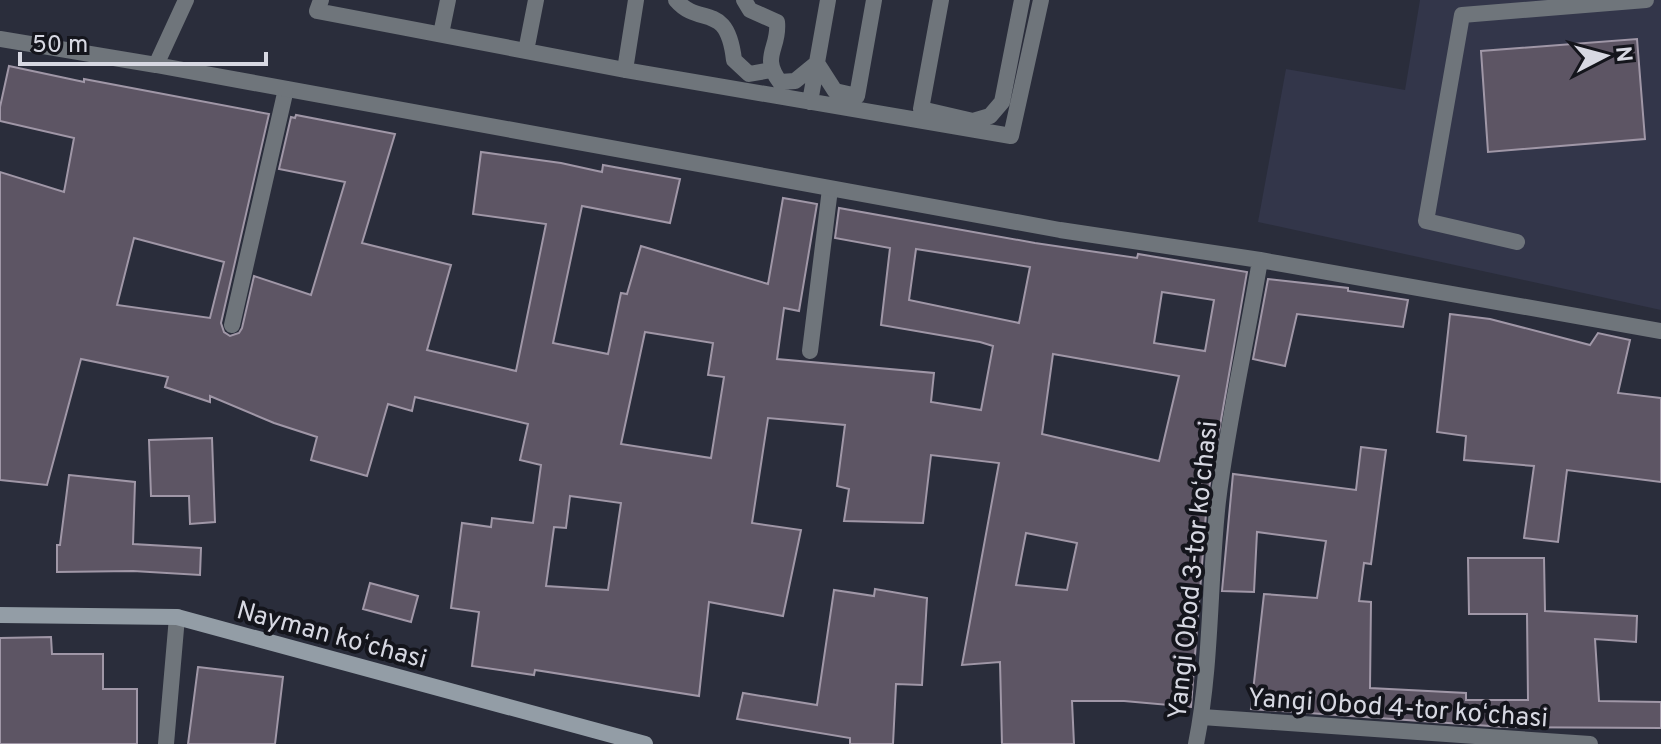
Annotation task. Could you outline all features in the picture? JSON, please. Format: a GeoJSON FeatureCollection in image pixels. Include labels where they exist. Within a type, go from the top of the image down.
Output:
{"type":"FeatureCollection","features":[{"type":"Feature","properties":{"kind":"main road","name":"Nayman koʻchasi"},"geometry":{"type":"LineString","coordinates":[[0,615],[177,617],[645,744]]}},
{"type":"Feature","properties":{"kind":"street"},"geometry":{"type":"LineString","coordinates":[[156,65],[186,0]]}},
{"type":"Feature","properties":{"kind":"street"},"geometry":{"type":"LineString","coordinates":[[321,0],[317,11],[625,70],[1011,136],[1041,0]]}},
{"type":"Feature","properties":{"kind":"street"},"geometry":{"type":"LineString","coordinates":[[441,34],[448,0]]}},
{"type":"Feature","properties":{"kind":"street"},"geometry":{"type":"LineString","coordinates":[[526,51],[536,0]]}},
{"type":"Feature","properties":{"kind":"street"},"geometry":{"type":"LineString","coordinates":[[625,70],[636,0]]}},
{"type":"Feature","properties":{"kind":"street"},"geometry":{"type":"LineString","coordinates":[[676,0],[684,9],[709,14],[722,22],[732,45],[734,60],[749,74],[771,70]]}},
{"type":"Feature","properties":{"kind":"street"},"geometry":{"type":"LineString","coordinates":[[744,0],[750,10],[777,22],[779,34],[772,51],[771,70],[780,82],[795,81],[817,63]]}},
{"type":"Feature","properties":{"kind":"street"},"geometry":{"type":"LineString","coordinates":[[810,102],[828,0]]}},
{"type":"Feature","properties":{"kind":"street"},"geometry":{"type":"LineString","coordinates":[[817,63],[835,91],[857,96],[874,0]]}},
{"type":"Feature","properties":{"kind":"street"},"geometry":{"type":"LineString","coordinates":[[941,0],[921,109],[973,121],[990,116],[1002,102],[1022,0]]}},
{"type":"Feature","properties":{"kind":"street"},"geometry":{"type":"LineString","coordinates":[[1517,242],[1426,221],[1462,15],[1646,0]]}},
{"type":"Feature","properties":{"kind":"street"},"geometry":{"type":"LineString","coordinates":[[0,39],[1060,230],[1260,260],[1661,331]]}},
{"type":"Feature","properties":{"kind":"street"},"geometry":{"type":"LineString","coordinates":[[232,325],[286,89]]}},
{"type":"Feature","properties":{"kind":"street"},"geometry":{"type":"LineString","coordinates":[[810,351],[830,189]]}},
{"type":"Feature","properties":{"kind":"street","name":"Yangi Obod 3-tor koʻchasi"},"geometry":{"type":"LineString","coordinates":[[1196,744],[1202,717],[1212,609],[1218,501],[1260,260]]}},
{"type":"Feature","properties":{"kind":"street"},"geometry":{"type":"LineString","coordinates":[[166,744],[177,617]]}},
{"type":"Feature","properties":{"kind":"street","name":"Yangi Obod 4-tor koʻchasi"},"geometry":{"type":"LineString","coordinates":[[1202,717],[1590,744]]}},
{"type":"Feature","properties":{"kind":"shaded area"},"geometry":{"type":"Polygon","coordinates":[[[1420,0],[1661,0],[1661,310],[1258,222],[1286,69],[1405,90],[1420,0]]]}},
{"type":"Feature","properties":{"kind":"building"},"geometry":{"type":"Polygon","coordinates":[[[1637,39],[1645,139],[1488,152],[1481,51],[1637,39]]]}},
{"type":"Feature","properties":{"kind":"building"},"geometry":{"type":"Polygon","coordinates":[[[9,66],[269,114],[221,323],[224,332],[230,336],[239,333],[242,328],[254,276],[311,295],[345,182],[279,169],[291,117],[295,118],[296,115],[395,134],[362,243],[451,265],[427,350],[516,371],[546,224],[473,214],[481,152],[602,172],[603,165],[680,179],[670,223],[582,206],[553,343],[608,354],[621,293],[627,294],[641,246],[768,284],[783,198],[817,204],[799,311],[784,308],[777,359],[934,373],[931,402],[981,410],[993,346],[881,325],[890,248],[835,238],[839,208],[1035,243],[1137,258],[1138,254],[1247,272],[1207,500],[1191,707],[1124,701],[1072,701],[1074,744],[1002,744],[1000,662],[962,665],[999,463],[931,455],[923,523],[844,521],[849,489],[837,486],[845,425],[768,418],[752,523],[801,530],[783,616],[709,602],[699,696],[535,670],[534,675],[472,666],[479,612],[451,608],[462,523],[491,527],[492,518],[533,523],[541,465],[520,460],[528,424],[415,397],[412,411],[388,404],[367,476],[311,460],[317,437],[210,396],[210,402],[165,387],[168,377],[81,359],[47,485],[0,480],[0,172],[64,192],[74,138],[0,121],[9,66]],[[134,238],[117,305],[210,318],[224,262],[134,238]],[[916,249],[909,300],[1019,323],[1030,267],[916,249]],[[1162,292],[1154,343],[1205,351],[1214,300],[1162,292]],[[645,332],[621,444],[711,458],[724,377],[708,375],[713,343],[645,332]],[[1053,354],[1042,434],[1159,461],[1179,376],[1053,354]],[[570,496],[566,528],[554,527],[546,586],[608,590],[621,503],[570,496]],[[1026,533],[1016,585],[1067,590],[1077,543],[1026,533]]]}},
{"type":"Feature","properties":{"kind":"building"},"geometry":{"type":"Polygon","coordinates":[[[1268,279],[1348,288],[1348,291],[1408,300],[1403,327],[1297,314],[1285,366],[1253,359],[1268,279]]]}},
{"type":"Feature","properties":{"kind":"building"},"geometry":{"type":"Polygon","coordinates":[[[1450,314],[1490,319],[1590,345],[1598,333],[1630,340],[1618,393],[1661,398],[1661,482],[1567,470],[1558,542],[1524,538],[1534,466],[1464,460],[1466,436],[1437,432],[1450,314]]]}},
{"type":"Feature","properties":{"kind":"building"},"geometry":{"type":"Polygon","coordinates":[[[212,438],[215,522],[190,524],[189,496],[151,496],[149,440],[212,438]]]}},
{"type":"Feature","properties":{"kind":"building"},"geometry":{"type":"Polygon","coordinates":[[[1361,447],[1386,450],[1371,564],[1364,563],[1359,601],[1371,602],[1370,688],[1466,693],[1466,700],[1528,700],[1527,614],[1469,614],[1468,558],[1544,558],[1545,611],[1637,616],[1636,642],[1595,639],[1599,701],[1661,702],[1661,728],[1504,727],[1251,709],[1264,594],[1317,598],[1326,541],[1257,532],[1254,592],[1222,591],[1233,474],[1356,490],[1361,447]]]}},
{"type":"Feature","properties":{"kind":"building"},"geometry":{"type":"Polygon","coordinates":[[[69,475],[135,482],[133,544],[201,548],[200,575],[133,571],[57,572],[57,545],[60,545],[69,475]]]}},
{"type":"Feature","properties":{"kind":"building"},"geometry":{"type":"Polygon","coordinates":[[[370,583],[418,596],[411,622],[363,609],[370,583]]]}},
{"type":"Feature","properties":{"kind":"building"},"geometry":{"type":"Polygon","coordinates":[[[875,589],[927,598],[922,685],[896,684],[893,744],[850,744],[850,738],[737,719],[743,693],[817,705],[834,590],[874,596],[875,589]]]}},
{"type":"Feature","properties":{"kind":"building"},"geometry":{"type":"Polygon","coordinates":[[[51,637],[52,654],[103,654],[103,689],[137,689],[137,744],[0,744],[0,638],[51,637]]]}},
{"type":"Feature","properties":{"kind":"building"},"geometry":{"type":"Polygon","coordinates":[[[198,667],[283,677],[275,744],[188,744],[198,667]]]}}]}
